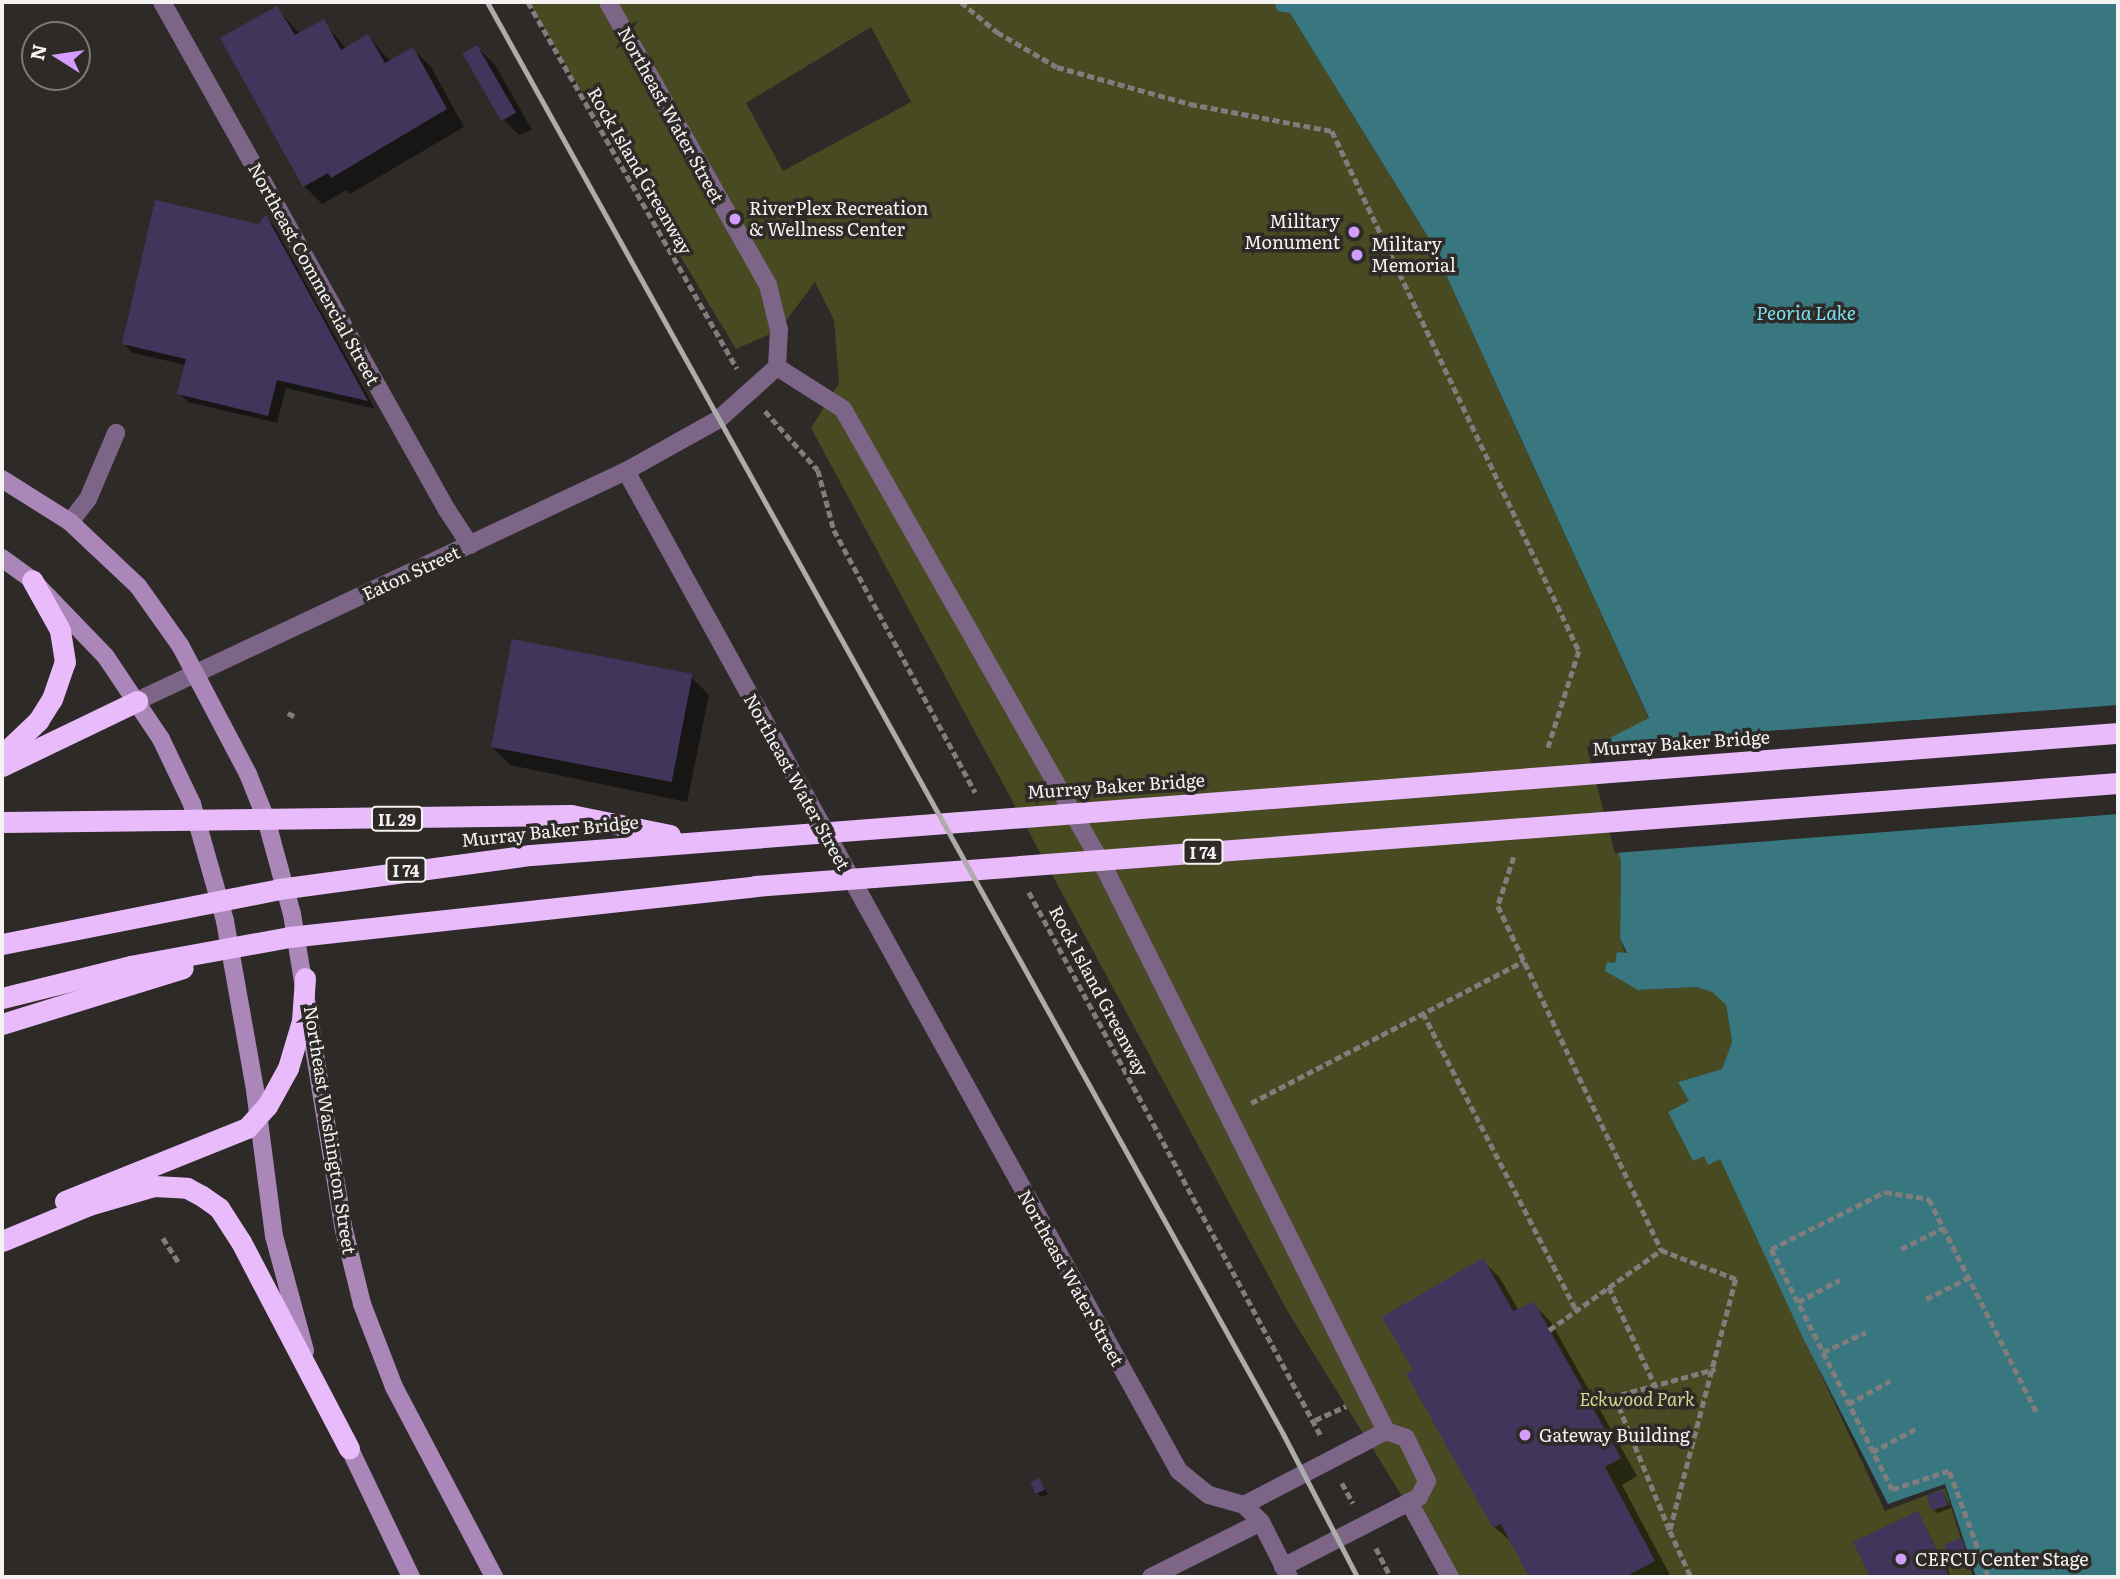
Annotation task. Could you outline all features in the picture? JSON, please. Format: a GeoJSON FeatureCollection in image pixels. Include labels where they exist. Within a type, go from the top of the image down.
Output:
{"type":"FeatureCollection","features":[{"type":"Feature","properties":{"kind":"highway"},"geometry":{"type":"LineString","coordinates":[[2,755],[38,721],[52,699],[65,662],[60,629],[32,580]]}},
{"type":"Feature","properties":{"kind":"highway"},"geometry":{"type":"LineString","coordinates":[[2,766],[137,701]]}},
{"type":"Feature","properties":{"kind":"highway","name":"Murray Baker Bridge"},"geometry":{"type":"LineString","coordinates":[[2,944],[279,889],[443,865],[693,840],[2118,733]]}},
{"type":"Feature","properties":{"kind":"highway","name":"I 74"},"geometry":{"type":"LineString","coordinates":[[133,974],[289,937],[755,886],[2118,782]]}},
{"type":"Feature","properties":{"kind":"highway","name":"IL 29"},"geometry":{"type":"LineString","coordinates":[[2,822],[571,815],[693,840]]}},
{"type":"Feature","properties":{"kind":"highway"},"geometry":{"type":"LineString","coordinates":[[2,998],[133,974]]}},
{"type":"Feature","properties":{"kind":"highway"},"geometry":{"type":"LineString","coordinates":[[2,1024],[133,974]]}},
{"type":"Feature","properties":{"kind":"highway"},"geometry":{"type":"LineString","coordinates":[[2,1236],[82,1192],[182,1151],[234,1136],[258,1116],[288,1068],[302,1021],[305,978]]}},
{"type":"Feature","properties":{"kind":"highway"},"geometry":{"type":"LineString","coordinates":[[2,1241],[89,1205],[153,1186],[187,1188],[202,1196],[219,1208],[241,1242],[349,1449]]}},
{"type":"Feature","properties":{"kind":"street","name":"Northeast Commercial Street"},"geometry":{"type":"LineString","coordinates":[[162,2],[447,510],[470,545]]}},
{"type":"Feature","properties":{"kind":"street","name":"Northeast Water Street"},"geometry":{"type":"LineString","coordinates":[[608,2],[768,285],[779,330],[777,367]]}},
{"type":"Feature","properties":{"kind":"street"},"geometry":{"type":"LineString","coordinates":[[626,471],[719,419],[777,367],[844,409],[1106,872],[1225,1116],[1386,1431],[1406,1438],[1427,1481],[1424,1492],[1409,1502],[1364,1525],[1286,1572]]}},
{"type":"Feature","properties":{"kind":"street"},"geometry":{"type":"LineString","coordinates":[[70,522],[88,499],[116,433]]}},
{"type":"Feature","properties":{"kind":"street","name":"Eaton Street"},"geometry":{"type":"LineString","coordinates":[[137,701],[626,471]]}},
{"type":"Feature","properties":{"kind":"street","name":"Northeast Water Street"},"geometry":{"type":"LineString","coordinates":[[626,471],[1179,1471],[1209,1495],[1244,1505],[1261,1522],[1286,1572]]}},
{"type":"Feature","properties":{"kind":"street"},"geometry":{"type":"LineString","coordinates":[[2,479],[70,522],[138,586],[196,673]]}},
{"type":"Feature","properties":{"kind":"street"},"geometry":{"type":"LineString","coordinates":[[2,558],[32,580],[106,657],[137,701],[179,771],[200,829],[225,921],[284,1280],[308,1360],[411,1577]]}},
{"type":"Feature","properties":{"kind":"street","name":"Northeast Washington Street"},"geometry":{"type":"LineString","coordinates":[[196,673],[266,819],[305,978],[343,1226],[362,1304],[394,1387],[494,1577]]}},
{"type":"Feature","properties":{"kind":"street"},"geometry":{"type":"LineString","coordinates":[[1244,1505],[1386,1431]]}},
{"type":"Feature","properties":{"kind":"street"},"geometry":{"type":"LineString","coordinates":[[1409,1502],[1450,1577]]}},
{"type":"Feature","properties":{"kind":"street"},"geometry":{"type":"LineString","coordinates":[[1151,1577],[1261,1522]]}},
{"type":"Feature","properties":{"kind":"path","name":"Rock Island Greenway"},"geometry":{"type":"LineString","coordinates":[[528,2],[728,354]]}},
{"type":"Feature","properties":{"kind":"path"},"geometry":{"type":"LineString","coordinates":[[961,2],[997,32],[1057,67],[1190,104],[1332,131],[1579,651],[1546,755]]}},
{"type":"Feature","properties":{"kind":"path"},"geometry":{"type":"LineString","coordinates":[[776,426],[818,470],[834,530],[979,799]]}},
{"type":"Feature","properties":{"kind":"path"},"geometry":{"type":"LineString","coordinates":[[1517,847],[1498,906],[1661,1250],[1737,1279],[1670,1531]]}},
{"type":"Feature","properties":{"kind":"path","name":"Rock Island Greenway"},"geometry":{"type":"LineString","coordinates":[[1025,884],[1309,1408],[1331,1460],[1391,1577]]}},
{"type":"Feature","properties":{"kind":"path"},"geometry":{"type":"LineString","coordinates":[[1225,1116],[1524,961]]}},
{"type":"Feature","properties":{"kind":"path"},"geometry":{"type":"LineString","coordinates":[[1423,1013],[1577,1311]]}},
{"type":"Feature","properties":{"kind":"path"},"geometry":{"type":"LineString","coordinates":[[1988,1577],[1949,1471],[1892,1490],[1771,1249],[1885,1192],[1929,1199],[2037,1413]]}},
{"type":"Feature","properties":{"kind":"path"},"geometry":{"type":"LineString","coordinates":[[1901,1249],[1943,1228]]}},
{"type":"Feature","properties":{"kind":"path"},"geometry":{"type":"LineString","coordinates":[[163,1238],[179,1263]]}},
{"type":"Feature","properties":{"kind":"path"},"geometry":{"type":"LineString","coordinates":[[1549,1330],[1661,1250]]}},
{"type":"Feature","properties":{"kind":"path"},"geometry":{"type":"LineString","coordinates":[[1926,1299],[1968,1278]]}},
{"type":"Feature","properties":{"kind":"path"},"geometry":{"type":"LineString","coordinates":[[1798,1302],[1839,1280]]}},
{"type":"Feature","properties":{"kind":"path"},"geometry":{"type":"LineString","coordinates":[[1609,1287],[1655,1385]]}},
{"type":"Feature","properties":{"kind":"path"},"geometry":{"type":"LineString","coordinates":[[1823,1352],[1866,1332]]}},
{"type":"Feature","properties":{"kind":"path"},"geometry":{"type":"LineString","coordinates":[[1590,1403],[1715,1369]]}},
{"type":"Feature","properties":{"kind":"path"},"geometry":{"type":"LineString","coordinates":[[1848,1404],[1890,1381]]}},
{"type":"Feature","properties":{"kind":"path"},"geometry":{"type":"LineString","coordinates":[[1615,1396],[1691,1577]]}},
{"type":"Feature","properties":{"kind":"path"},"geometry":{"type":"LineString","coordinates":[[1872,1452],[1915,1429]]}},
{"type":"Feature","properties":{"kind":"green space","name":"Eckwood Park"},"geometry":{"type":"Polygon","coordinates":[[[528,2],[1274,2],[1277,11],[1290,13],[1430,240],[1649,719],[1590,749],[1621,862],[1620,938],[1638,990],[1696,987],[1712,992],[1726,1005],[1732,1042],[1722,1069],[1678,1082],[1689,1101],[1669,1112],[1704,1156],[1720,1159],[1885,1511],[1945,1488],[1973,1577],[1452,1577],[1288,1312],[811,428],[839,383],[834,320],[815,282],[779,330],[736,349],[528,2]],[[871,27],[746,103],[783,171],[911,102],[871,27]]]}},
{"type":"Feature","properties":{"kind":"water","name":"Peoria Lake"},"geometry":{"type":"Polygon","coordinates":[[[1274,2],[2118,2],[2118,1577],[1976,1577],[1945,1484],[1888,1504],[1804,1340],[1720,1159],[1708,1165],[1704,1156],[1693,1161],[1668,1112],[1689,1101],[1678,1082],[1722,1069],[1732,1042],[1726,1005],[1712,992],[1696,987],[1638,990],[1605,971],[1607,962],[1615,963],[1617,952],[1627,953],[1620,938],[1621,862],[1590,748],[1649,718],[1430,240],[1290,13],[1277,11],[1274,2]]]}},
{"type":"Feature","properties":{"kind":"pier"},"geometry":{"type":"Polygon","coordinates":[[[2118,705],[2118,814],[1615,853],[1587,748],[1592,744],[2118,705]]]}},
{"type":"Feature","properties":{"kind":"building"},"geometry":{"type":"Polygon","coordinates":[[[277,6],[295,35],[324,19],[341,50],[368,34],[385,63],[413,47],[447,109],[331,178],[328,173],[303,187],[220,38],[277,6]]]}},
{"type":"Feature","properties":{"kind":"building"},"geometry":{"type":"Polygon","coordinates":[[[477,45],[516,113],[501,121],[462,54],[477,45]]]}},
{"type":"Feature","properties":{"kind":"building"},"geometry":{"type":"Polygon","coordinates":[[[155,200],[258,224],[266,215],[368,401],[277,380],[268,416],[177,394],[186,359],[122,344],[155,200]]]}},
{"type":"Feature","properties":{"kind":"building"},"geometry":{"type":"Polygon","coordinates":[[[512,639],[693,674],[672,782],[491,747],[512,639]]]}},
{"type":"Feature","properties":{"kind":"building","name":"Gateway Building"},"geometry":{"type":"Polygon","coordinates":[[[1483,1258],[1513,1311],[1534,1302],[1621,1458],[1605,1467],[1655,1561],[1625,1577],[1529,1577],[1501,1524],[1493,1528],[1406,1374],[1413,1370],[1382,1317],[1483,1258]]]}},
{"type":"Feature","properties":{"kind":"building"},"geometry":{"type":"Polygon","coordinates":[[[1039,1478],[1045,1490],[1036,1494],[1030,1483],[1039,1478]]]}},
{"type":"Feature","properties":{"kind":"building"},"geometry":{"type":"Polygon","coordinates":[[[1943,1490],[1948,1505],[1932,1510],[1927,1495],[1943,1490]]]}},
{"type":"Feature","properties":{"kind":"building","name":"CEFCU Center Stage"},"geometry":{"type":"Polygon","coordinates":[[[1918,1511],[1949,1576],[1870,1577],[1853,1542],[1918,1511]]]}},
{"type":"Feature","properties":{"kind":"building"},"geometry":{"type":"Polygon","coordinates":[[[1961,1538],[1967,1553],[1950,1560],[1944,1545],[1961,1538]]]}},
{"type":"Feature","properties":{"kind":"railway"},"geometry":{"type":"LineString","coordinates":[[487,2],[1283,1434],[1357,1577]]}},
{"type":"Feature","properties":{"kind":"place","name":"RiverPlex Recreation & Wellness Center"},"geometry":{"type":"Point","coordinates":[735,219]}},
{"type":"Feature","properties":{"kind":"place","name":"Military Monument"},"geometry":{"type":"Point","coordinates":[1354,232]}},
{"type":"Feature","properties":{"kind":"place","name":"Military Memorial"},"geometry":{"type":"Point","coordinates":[1357,255]}},
{"type":"Feature","properties":{"kind":"place","name":"Gateway Building"},"geometry":{"type":"Point","coordinates":[1525,1435]}},
{"type":"Feature","properties":{"kind":"place","name":"CEFCU Center Stage"},"geometry":{"type":"Point","coordinates":[1901,1559]}}]}
